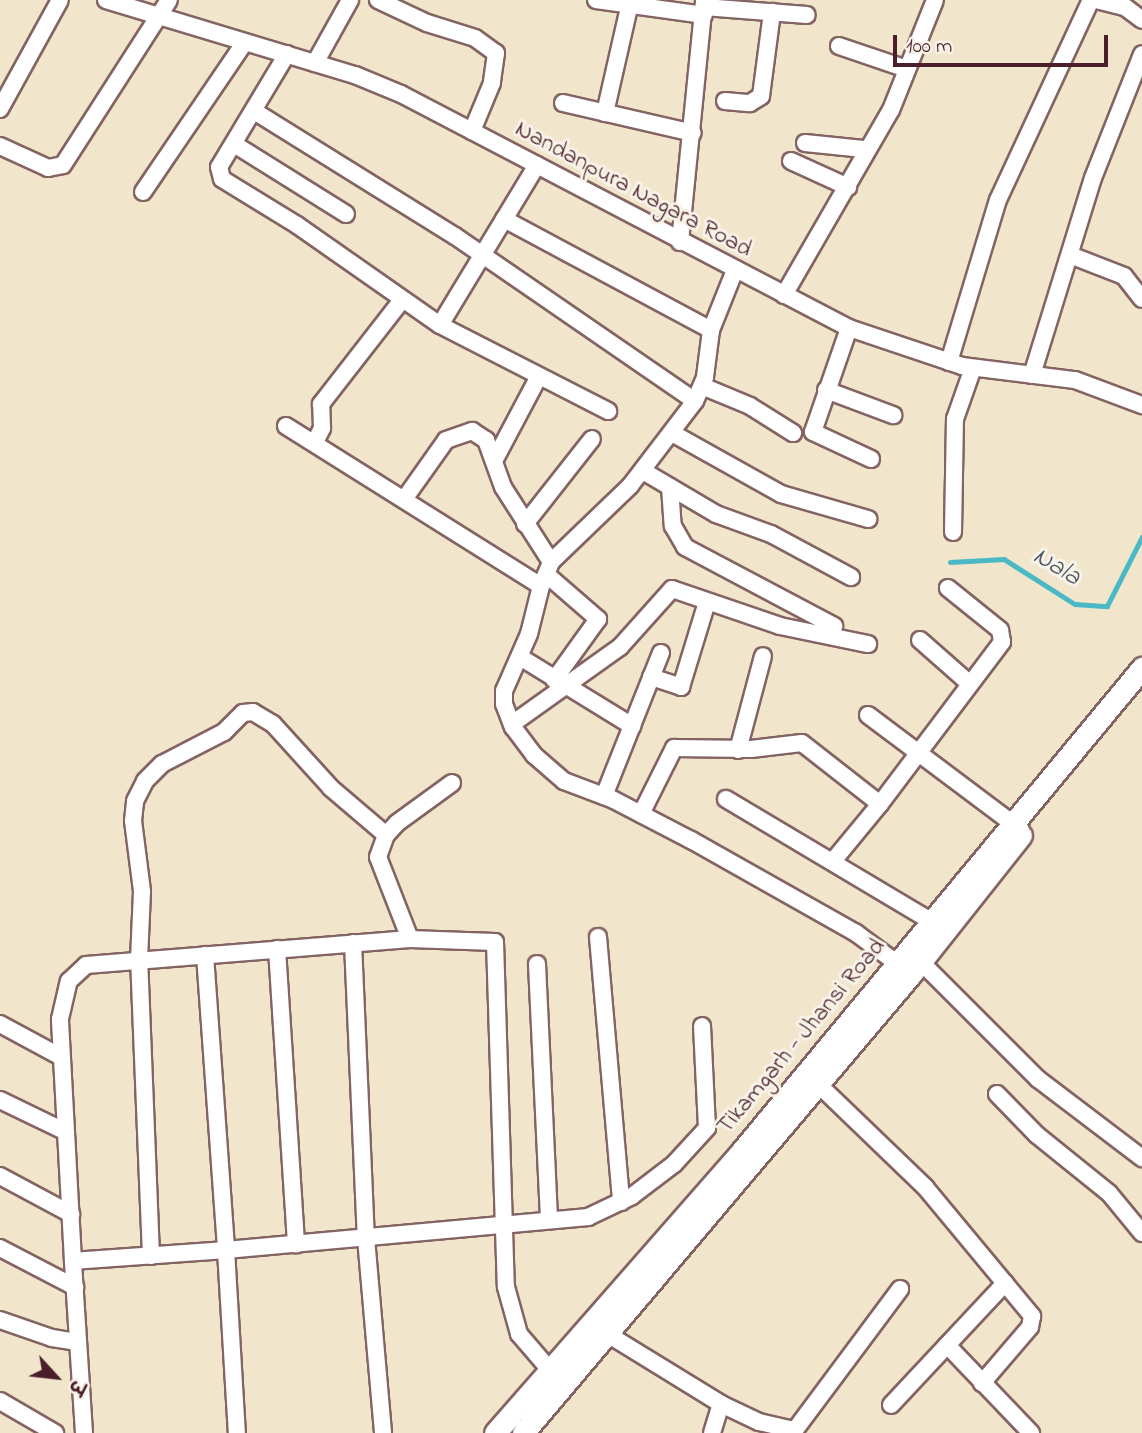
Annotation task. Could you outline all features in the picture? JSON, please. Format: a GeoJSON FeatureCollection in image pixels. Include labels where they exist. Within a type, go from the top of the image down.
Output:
{"type":"FeatureCollection","features":[{"type":"Feature","properties":{"kind":"street"},"geometry":{"type":"LineString","coordinates":[[0,109],[60,0]]}},
{"type":"Feature","properties":{"kind":"street","name":"Nandanpura Nagara Road"},"geometry":{"type":"LineString","coordinates":[[106,0],[315,62],[401,94],[849,328],[949,362],[973,368],[1075,380],[1142,405]]}},
{"type":"Feature","properties":{"kind":"street"},"geometry":{"type":"LineString","coordinates":[[0,146],[48,168],[63,165],[161,17],[169,0]]}},
{"type":"Feature","properties":{"kind":"street"},"geometry":{"type":"LineString","coordinates":[[315,62],[350,0]]}},
{"type":"Feature","properties":{"kind":"street"},"geometry":{"type":"LineString","coordinates":[[378,0],[427,23],[475,38],[496,53],[492,83],[472,131]]}},
{"type":"Feature","properties":{"kind":"street"},"geometry":{"type":"LineString","coordinates":[[596,0],[628,7],[704,7],[807,15]]}},
{"type":"Feature","properties":{"kind":"street"},"geometry":{"type":"LineString","coordinates":[[784,295],[848,187],[864,149],[891,110],[935,0]]}},
{"type":"Feature","properties":{"kind":"street"},"geometry":{"type":"LineString","coordinates":[[949,362],[998,200],[1093,0],[1125,7],[1142,20]]}},
{"type":"Feature","properties":{"kind":"street"},"geometry":{"type":"LineString","coordinates":[[604,113],[628,7]]}},
{"type":"Feature","properties":{"kind":"street"},"geometry":{"type":"LineString","coordinates":[[680,242],[704,7]]}},
{"type":"Feature","properties":{"kind":"street"},"geometry":{"type":"LineString","coordinates":[[724,101],[750,103],[761,96],[772,12]]}},
{"type":"Feature","properties":{"kind":"street"},"geometry":{"type":"LineString","coordinates":[[144,192],[245,42]]}},
{"type":"Feature","properties":{"kind":"street"},"geometry":{"type":"LineString","coordinates":[[839,46],[907,69]]}},
{"type":"Feature","properties":{"kind":"street"},"geometry":{"type":"LineString","coordinates":[[287,54],[219,167],[222,180],[297,225],[440,325],[608,411]]}},
{"type":"Feature","properties":{"kind":"street"},"geometry":{"type":"LineString","coordinates":[[1032,375],[1105,145],[1142,54]]}},
{"type":"Feature","properties":{"kind":"street"},"geometry":{"type":"LineString","coordinates":[[563,103],[693,132]]}},
{"type":"Feature","properties":{"kind":"street"},"geometry":{"type":"LineString","coordinates":[[254,111],[698,394],[750,406],[793,433]]}},
{"type":"Feature","properties":{"kind":"street"},"geometry":{"type":"LineString","coordinates":[[805,143],[864,149]]}},
{"type":"Feature","properties":{"kind":"street"},"geometry":{"type":"LineString","coordinates":[[234,144],[346,214]]}},
{"type":"Feature","properties":{"kind":"street"},"geometry":{"type":"LineString","coordinates":[[792,161],[848,187]]}},
{"type":"Feature","properties":{"kind":"street"},"geometry":{"type":"LineString","coordinates":[[440,325],[537,165]]}},
{"type":"Feature","properties":{"kind":"street"},"geometry":{"type":"LineString","coordinates":[[504,219],[711,331]]}},
{"type":"Feature","properties":{"kind":"street"},"geometry":{"type":"LineString","coordinates":[[1070,255],[1124,276],[1142,299]]}},
{"type":"Feature","properties":{"kind":"street"},"geometry":{"type":"LineString","coordinates":[[735,270],[711,331],[698,394],[643,471],[546,574],[520,657],[503,691],[512,724],[534,755],[564,781],[641,814],[856,933],[909,966],[1038,1079],[1142,1157]]}},
{"type":"Feature","properties":{"kind":"street"},"geometry":{"type":"LineString","coordinates":[[315,442],[322,428],[321,404],[402,300]]}},
{"type":"Feature","properties":{"kind":"street"},"geometry":{"type":"LineString","coordinates":[[849,328],[813,423],[814,434],[871,459]]}},
{"type":"Feature","properties":{"kind":"street"},"geometry":{"type":"LineString","coordinates":[[953,532],[955,419],[973,368]]}},
{"type":"Feature","properties":{"kind":"street"},"geometry":{"type":"LineString","coordinates":[[494,461],[539,376]]}},
{"type":"Feature","properties":{"kind":"street"},"geometry":{"type":"LineString","coordinates":[[826,390],[893,415]]}},
{"type":"Feature","properties":{"kind":"street"},"geometry":{"type":"LineString","coordinates":[[286,426],[405,498],[546,574],[598,619],[560,684]]}},
{"type":"Feature","properties":{"kind":"street"},"geometry":{"type":"LineString","coordinates":[[405,498],[446,440],[463,430],[486,440],[503,487],[525,524],[546,574]]}},
{"type":"Feature","properties":{"kind":"street"},"geometry":{"type":"LineString","coordinates":[[672,433],[781,494],[867,519]]}},
{"type":"Feature","properties":{"kind":"street"},"geometry":{"type":"LineString","coordinates":[[525,524],[592,439]]}},
{"type":"Feature","properties":{"kind":"street"},"geometry":{"type":"LineString","coordinates":[[643,471],[716,514],[771,534],[851,577]]}},
{"type":"Feature","properties":{"kind":"street"},"geometry":{"type":"LineString","coordinates":[[670,487],[673,526],[685,547],[834,625]]}},
{"type":"Feature","properties":{"kind":"street"},"geometry":{"type":"LineString","coordinates":[[833,861],[880,804],[918,750],[999,647],[1003,634],[948,588]]}},
{"type":"Feature","properties":{"kind":"street"},"geometry":{"type":"LineString","coordinates":[[512,724],[560,684],[636,633],[670,590],[780,626],[869,644]]}},
{"type":"Feature","properties":{"kind":"street"},"geometry":{"type":"LineString","coordinates":[[651,677],[681,687],[707,601]]}},
{"type":"Feature","properties":{"kind":"street"},"geometry":{"type":"LineString","coordinates":[[920,640],[969,683]]}},
{"type":"Feature","properties":{"kind":"street"},"geometry":{"type":"LineString","coordinates":[[604,796],[661,653]]}},
{"type":"Feature","properties":{"kind":"street"},"geometry":{"type":"LineString","coordinates":[[738,750],[763,656]]}},
{"type":"Feature","properties":{"kind":"street"},"geometry":{"type":"LineString","coordinates":[[520,657],[632,726]]}},
{"type":"Feature","properties":{"kind":"street","name":"Tikamgarh - Jhansi Road"},"geometry":{"type":"LineString","coordinates":[[495,1433],[559,1380],[909,966],[931,921],[1017,827],[1142,668]]}},
{"type":"Feature","properties":{"kind":"street"},"geometry":{"type":"LineString","coordinates":[[523,1433],[559,1380],[609,1335],[818,1084],[1017,827],[1142,687]]}},
{"type":"Feature","properties":{"kind":"street"},"geometry":{"type":"LineString","coordinates":[[151,1256],[139,960],[142,891],[133,821],[135,800],[162,764],[211,741],[243,713],[253,712],[273,724],[331,788],[386,835]]}},
{"type":"Feature","properties":{"kind":"street"},"geometry":{"type":"LineString","coordinates":[[868,715],[1017,827]]}},
{"type":"Feature","properties":{"kind":"street"},"geometry":{"type":"LineString","coordinates":[[641,814],[674,748],[738,750],[803,743],[880,804]]}},
{"type":"Feature","properties":{"kind":"street"},"geometry":{"type":"LineString","coordinates":[[410,939],[381,870],[378,856],[386,835],[452,783]]}},
{"type":"Feature","properties":{"kind":"street"},"geometry":{"type":"LineString","coordinates":[[726,799],[931,921]]}},
{"type":"Feature","properties":{"kind":"street"},"geometry":{"type":"LineString","coordinates":[[598,937],[621,1202]]}},
{"type":"Feature","properties":{"kind":"street"},"geometry":{"type":"LineString","coordinates":[[84,1433],[64,1131],[60,1019],[69,981],[86,965],[410,939],[495,942],[510,1310],[519,1334],[559,1380]]}},
{"type":"Feature","properties":{"kind":"street"},"geometry":{"type":"LineString","coordinates":[[353,943],[366,1238],[383,1433]]}},
{"type":"Feature","properties":{"kind":"street"},"geometry":{"type":"LineString","coordinates":[[277,949],[296,1244]]}},
{"type":"Feature","properties":{"kind":"street"},"geometry":{"type":"LineString","coordinates":[[205,955],[237,1433]]}},
{"type":"Feature","properties":{"kind":"street"},"geometry":{"type":"LineString","coordinates":[[537,964],[549,1220]]}},
{"type":"Feature","properties":{"kind":"street"},"geometry":{"type":"LineString","coordinates":[[0,1024],[61,1057]]}},
{"type":"Feature","properties":{"kind":"street"},"geometry":{"type":"LineString","coordinates":[[74,1261],[589,1217],[621,1202],[674,1164],[707,1128],[702,1026]]}},
{"type":"Feature","properties":{"kind":"street"},"geometry":{"type":"LineString","coordinates":[[818,1084],[925,1187],[1033,1322],[982,1383]]}},
{"type":"Feature","properties":{"kind":"street"},"geometry":{"type":"LineString","coordinates":[[997,1094],[1045,1142],[1109,1193],[1142,1233]]}},
{"type":"Feature","properties":{"kind":"street"},"geometry":{"type":"LineString","coordinates":[[0,1100],[64,1131]]}},
{"type":"Feature","properties":{"kind":"street"},"geometry":{"type":"LineString","coordinates":[[0,1176],[71,1214]]}},
{"type":"Feature","properties":{"kind":"street"},"geometry":{"type":"LineString","coordinates":[[0,1248],[75,1287]]}},
{"type":"Feature","properties":{"kind":"street"},"geometry":{"type":"LineString","coordinates":[[891,1405],[1004,1283]]}},
{"type":"Feature","properties":{"kind":"street"},"geometry":{"type":"LineString","coordinates":[[609,1335],[721,1404],[759,1422],[799,1429],[900,1289]]}},
{"type":"Feature","properties":{"kind":"street"},"geometry":{"type":"LineString","coordinates":[[0,1320],[52,1338],[78,1342]]}},
{"type":"Feature","properties":{"kind":"street"},"geometry":{"type":"LineString","coordinates":[[947,1345],[1031,1433]]}},
{"type":"Feature","properties":{"kind":"street"},"geometry":{"type":"LineString","coordinates":[[0,1401],[55,1433]]}},
{"type":"Feature","properties":{"kind":"street"},"geometry":{"type":"LineString","coordinates":[[712,1433],[721,1404]]}},
{"type":"Feature","properties":{"kind":"waterway","name":"Nala"},"geometry":{"type":"LineString","coordinates":[[950,562],[1004,559],[1075,604],[1107,606],[1142,537]]}}]}
